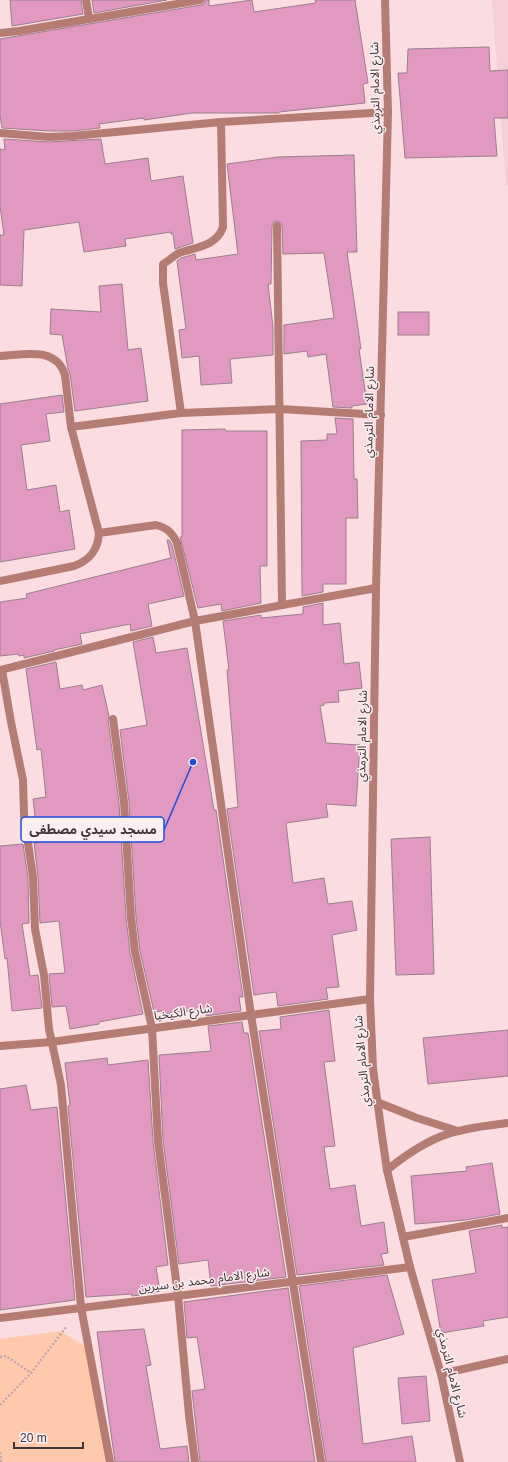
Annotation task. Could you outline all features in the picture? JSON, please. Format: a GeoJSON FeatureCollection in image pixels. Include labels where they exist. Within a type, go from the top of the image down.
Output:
{"type":"FeatureCollection","features":[{"type":"Feature","properties":{"kind":"street"},"geometry":{"type":"LineString","coordinates":[[86,0],[89,18]]}},
{"type":"Feature","properties":{"kind":"street"},"geometry":{"type":"LineString","coordinates":[[0,33],[19,31],[166,3],[200,0]]}},
{"type":"Feature","properties":{"kind":"street","name":"شارع الامام الترمذي"},"geometry":{"type":"LineString","coordinates":[[385,0],[388,112],[376,588],[370,999],[373,1068],[387,1170],[410,1267],[441,1374],[460,1462]]}},
{"type":"Feature","properties":{"kind":"street"},"geometry":{"type":"LineString","coordinates":[[0,133],[73,136],[221,122],[388,112]]}},
{"type":"Feature","properties":{"kind":"street"},"geometry":{"type":"LineString","coordinates":[[181,413],[163,283],[164,264],[178,254],[211,242],[217,238],[224,227],[221,122]]}},
{"type":"Feature","properties":{"kind":"street"},"geometry":{"type":"LineString","coordinates":[[277,226],[282,605]]}},
{"type":"Feature","properties":{"kind":"street"},"geometry":{"type":"LineString","coordinates":[[0,356],[44,354],[51,356],[63,367],[66,375],[71,427],[99,533],[95,550],[90,558],[83,563],[0,581]]}},
{"type":"Feature","properties":{"kind":"street"},"geometry":{"type":"LineString","coordinates":[[71,427],[181,413],[280,409],[381,415]]}},
{"type":"Feature","properties":{"kind":"street"},"geometry":{"type":"LineString","coordinates":[[99,533],[156,525],[169,530],[177,543],[195,620],[251,1014],[321,1462]]}},
{"type":"Feature","properties":{"kind":"street"},"geometry":{"type":"LineString","coordinates":[[110,1462],[81,1308],[61,1085],[51,1042],[44,975],[35,929],[33,877],[24,816],[23,780],[1,670],[195,620],[376,588]]}},
{"type":"Feature","properties":{"kind":"street"},"geometry":{"type":"LineString","coordinates":[[113,719],[124,802],[131,917],[135,952],[152,1028],[158,1140],[178,1296],[195,1462]]}},
{"type":"Feature","properties":{"kind":"street","name":"شارع الكيخيا"},"geometry":{"type":"LineString","coordinates":[[0,1046],[51,1042],[370,999]]}},
{"type":"Feature","properties":{"kind":"street"},"geometry":{"type":"LineString","coordinates":[[378,1102],[417,1118],[458,1131]]}},
{"type":"Feature","properties":{"kind":"street"},"geometry":{"type":"LineString","coordinates":[[387,1170],[403,1157],[439,1138],[458,1131],[508,1123]]}},
{"type":"Feature","properties":{"kind":"street"},"geometry":{"type":"LineString","coordinates":[[403,1237],[508,1218]]}},
{"type":"Feature","properties":{"kind":"street","name":"شارع الامام محمد بن سيرين"},"geometry":{"type":"LineString","coordinates":[[0,1318],[410,1267]]}},
{"type":"Feature","properties":{"kind":"street"},"geometry":{"type":"LineString","coordinates":[[441,1374],[508,1359]]}},
{"type":"Feature","properties":{"kind":"path"},"geometry":{"type":"LineString","coordinates":[[0,1405],[32,1373],[81,1308]]}},
{"type":"Feature","properties":{"kind":"path"},"geometry":{"type":"LineString","coordinates":[[0,1357],[6,1356],[32,1373]]}},
{"type":"Feature","properties":{"kind":"path"},"geometry":{"type":"LineString","coordinates":[[0,1452],[1,1462]]}},
{"type":"Feature","properties":{"kind":"shaded area"},"geometry":{"type":"Polygon","coordinates":[[[492,0],[508,0],[508,185],[506,185],[492,0]]]}},
{"type":"Feature","properties":{"kind":"shaded area"},"geometry":{"type":"Polygon","coordinates":[[[60,1331],[90,1349],[108,1462],[0,1462],[0,1339],[60,1331]]]}},
{"type":"Feature","properties":{"kind":"building"},"geometry":{"type":"Polygon","coordinates":[[[10,0],[81,0],[83,14],[12,26],[10,0]]]}},
{"type":"Feature","properties":{"kind":"building"},"geometry":{"type":"Polygon","coordinates":[[[92,0],[167,0],[94,13],[92,0]]]}},
{"type":"Feature","properties":{"kind":"building"},"geometry":{"type":"Polygon","coordinates":[[[205,0],[209,0],[209,6],[252,0],[254,12],[316,3],[315,0],[355,0],[368,83],[363,84],[365,103],[279,113],[192,113],[144,120],[144,118],[99,124],[100,128],[73,131],[2,128],[0,116],[0,39],[201,5],[204,4],[205,0]]]}},
{"type":"Feature","properties":{"kind":"building"},"geometry":{"type":"Polygon","coordinates":[[[489,47],[490,71],[508,70],[508,118],[494,118],[497,156],[405,158],[398,73],[407,73],[408,49],[489,47]]]}},
{"type":"Feature","properties":{"kind":"building"},"geometry":{"type":"Polygon","coordinates":[[[4,139],[49,142],[101,139],[105,164],[148,158],[151,181],[183,176],[193,243],[175,249],[173,234],[171,234],[171,232],[125,239],[126,246],[84,252],[79,222],[24,230],[22,286],[0,285],[0,235],[4,235],[0,206],[0,149],[5,150],[4,139]]]}},
{"type":"Feature","properties":{"kind":"building"},"geometry":{"type":"Polygon","coordinates":[[[354,155],[357,252],[347,252],[361,349],[359,349],[367,404],[352,406],[352,408],[333,407],[326,354],[308,357],[307,351],[284,354],[284,325],[334,318],[324,253],[283,254],[282,226],[281,223],[277,221],[274,222],[272,226],[271,284],[268,284],[273,327],[273,355],[230,359],[232,383],[201,385],[199,356],[182,358],[179,330],[186,329],[177,261],[181,258],[195,254],[196,260],[238,254],[227,164],[278,157],[354,155]]]}},
{"type":"Feature","properties":{"kind":"building"},"geometry":{"type":"Polygon","coordinates":[[[122,284],[128,350],[141,348],[148,401],[75,411],[70,374],[62,335],[50,334],[51,309],[101,312],[99,286],[122,284]]]}},
{"type":"Feature","properties":{"kind":"building"},"geometry":{"type":"Polygon","coordinates":[[[398,312],[429,312],[429,335],[398,335],[398,312]]]}},
{"type":"Feature","properties":{"kind":"building"},"geometry":{"type":"Polygon","coordinates":[[[62,395],[64,412],[46,414],[50,441],[21,445],[27,490],[56,485],[60,512],[69,510],[75,549],[0,562],[0,404],[62,395]]]}},
{"type":"Feature","properties":{"kind":"building"},"geometry":{"type":"Polygon","coordinates":[[[335,418],[353,419],[354,479],[357,479],[358,518],[346,518],[346,584],[323,584],[323,592],[302,596],[301,441],[327,440],[327,434],[337,434],[335,418]]]}},
{"type":"Feature","properties":{"kind":"building"},"geometry":{"type":"Polygon","coordinates":[[[225,429],[226,431],[267,431],[267,566],[260,566],[261,603],[222,611],[221,604],[198,608],[180,537],[182,537],[182,430],[225,429]]]}},
{"type":"Feature","properties":{"kind":"building"},"geometry":{"type":"Polygon","coordinates":[[[167,540],[169,540],[172,545],[184,596],[148,604],[152,626],[131,631],[130,624],[80,634],[82,644],[24,658],[24,655],[19,656],[18,654],[0,656],[0,602],[27,598],[26,594],[171,558],[167,540]]]}},
{"type":"Feature","properties":{"kind":"building"},"geometry":{"type":"Polygon","coordinates":[[[323,603],[323,625],[340,623],[344,664],[359,662],[362,688],[338,691],[339,702],[324,703],[324,705],[320,706],[326,743],[360,745],[356,806],[326,804],[328,817],[286,823],[293,883],[324,878],[328,904],[352,901],[357,930],[332,935],[339,987],[326,988],[328,999],[278,1006],[276,992],[254,995],[227,809],[238,807],[227,670],[229,670],[223,621],[261,615],[261,618],[303,614],[303,607],[323,603]]]}},
{"type":"Feature","properties":{"kind":"building"},"geometry":{"type":"Polygon","coordinates":[[[153,637],[156,653],[187,648],[214,810],[216,810],[243,997],[239,997],[241,1011],[206,1016],[206,1009],[163,1014],[162,1011],[154,1012],[140,951],[136,917],[129,802],[120,730],[147,725],[133,642],[153,637]]]}},
{"type":"Feature","properties":{"kind":"building"},"geometry":{"type":"Polygon","coordinates":[[[56,662],[60,689],[82,685],[83,690],[102,685],[109,716],[108,720],[119,803],[126,917],[130,953],[143,1014],[70,1029],[66,1006],[52,1007],[49,974],[65,973],[59,921],[40,923],[38,877],[34,843],[38,843],[33,799],[46,797],[41,749],[37,750],[26,669],[56,662]]]}},
{"type":"Feature","properties":{"kind":"building"},"geometry":{"type":"Polygon","coordinates":[[[430,837],[434,974],[396,975],[391,839],[430,837]]]}},
{"type":"Feature","properties":{"kind":"building"},"geometry":{"type":"Polygon","coordinates":[[[23,844],[28,878],[29,923],[22,924],[30,976],[38,975],[42,1008],[12,1011],[7,958],[5,959],[0,921],[0,846],[23,844]]]}},
{"type":"Feature","properties":{"kind":"building"},"geometry":{"type":"Polygon","coordinates":[[[329,1010],[335,1061],[324,1062],[335,1146],[324,1147],[330,1189],[355,1185],[361,1226],[384,1222],[388,1253],[381,1254],[384,1265],[297,1275],[259,1031],[281,1029],[280,1017],[329,1010]]]}},
{"type":"Feature","properties":{"kind":"building"},"geometry":{"type":"Polygon","coordinates":[[[242,1022],[244,1033],[248,1033],[286,1277],[211,1286],[208,1260],[179,1264],[163,1140],[159,1055],[211,1051],[208,1026],[242,1022]]]}},
{"type":"Feature","properties":{"kind":"building"},"geometry":{"type":"Polygon","coordinates":[[[508,1030],[508,1076],[428,1084],[423,1038],[508,1030]]]}},
{"type":"Feature","properties":{"kind":"building"},"geometry":{"type":"Polygon","coordinates":[[[107,1058],[108,1065],[148,1060],[153,1141],[168,1265],[156,1267],[160,1292],[132,1296],[132,1294],[86,1297],[68,1106],[70,1105],[65,1063],[107,1058]]]}},
{"type":"Feature","properties":{"kind":"building"},"geometry":{"type":"Polygon","coordinates":[[[26,1085],[31,1110],[57,1107],[75,1300],[0,1310],[0,1089],[26,1085]]]}},
{"type":"Feature","properties":{"kind":"building"},"geometry":{"type":"Polygon","coordinates":[[[492,1163],[500,1214],[466,1220],[415,1224],[411,1176],[467,1171],[466,1167],[492,1163]]]}},
{"type":"Feature","properties":{"kind":"building"},"geometry":{"type":"Polygon","coordinates":[[[502,1225],[502,1228],[508,1227],[508,1317],[483,1321],[484,1326],[441,1333],[432,1280],[476,1273],[469,1231],[502,1225]]]}},
{"type":"Feature","properties":{"kind":"building"},"geometry":{"type":"Polygon","coordinates":[[[387,1275],[404,1334],[353,1348],[363,1444],[412,1436],[416,1462],[326,1462],[299,1286],[387,1275]]]}},
{"type":"Feature","properties":{"kind":"building"},"geometry":{"type":"Polygon","coordinates":[[[288,1288],[315,1462],[200,1462],[192,1391],[205,1389],[197,1337],[187,1338],[184,1302],[288,1288]]]}},
{"type":"Feature","properties":{"kind":"building"},"geometry":{"type":"Polygon","coordinates":[[[144,1329],[151,1365],[146,1366],[160,1449],[187,1446],[189,1462],[115,1462],[97,1332],[144,1329]]]}},
{"type":"Feature","properties":{"kind":"building"},"geometry":{"type":"Polygon","coordinates":[[[426,1376],[430,1421],[402,1424],[398,1378],[426,1376]]]}},
{"type":"Feature","properties":{"kind":"place","name":"مسجد سيدي مصطفى"},"geometry":{"type":"Point","coordinates":[193,762]}}]}
